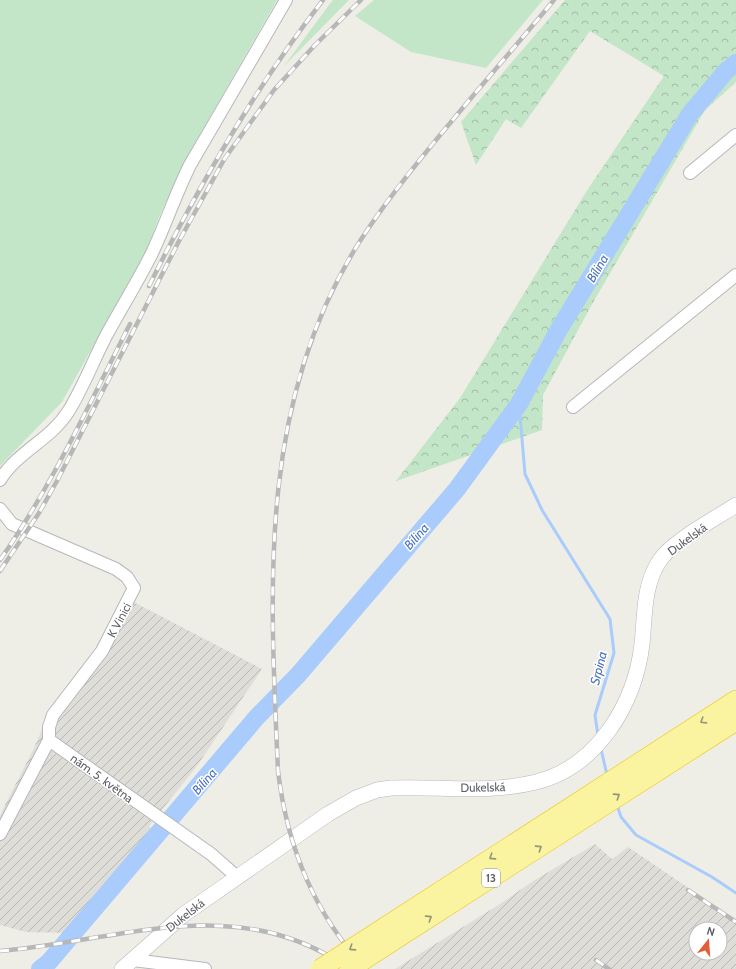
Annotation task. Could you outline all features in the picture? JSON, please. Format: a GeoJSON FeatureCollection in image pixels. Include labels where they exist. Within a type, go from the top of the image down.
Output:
{"type":"FeatureCollection","features":[{"type":"Feature","properties":{"kind":"highway"},"geometry":{"type":"LineString","coordinates":[[732,710],[736,695]]}},
{"type":"Feature","properties":{"kind":"highway","name":"13"},"geometry":{"type":"LineString","coordinates":[[320,969],[391,933],[732,710]]}},
{"type":"Feature","properties":{"kind":"highway","name":"13"},"geometry":{"type":"LineString","coordinates":[[350,969],[391,933]]}},
{"type":"Feature","properties":{"kind":"street"},"geometry":{"type":"LineString","coordinates":[[0,480],[7,468],[17,458],[48,434],[68,412],[106,336],[152,252],[179,187],[190,165],[286,0]]}},
{"type":"Feature","properties":{"kind":"street"},"geometry":{"type":"LineString","coordinates":[[690,173],[736,135]]}},
{"type":"Feature","properties":{"kind":"street"},"geometry":{"type":"LineString","coordinates":[[573,408],[736,275]]}},
{"type":"Feature","properties":{"kind":"street","name":"Dukelská"},"geometry":{"type":"LineString","coordinates":[[127,964],[183,915],[236,876],[342,805],[377,790],[410,787],[500,789],[537,782],[558,774],[576,763],[592,750],[611,728],[624,703],[636,668],[642,644],[646,596],[656,568],[666,553],[736,506]]}},
{"type":"Feature","properties":{"kind":"street","name":"K Vinici"},"geometry":{"type":"LineString","coordinates":[[0,509],[12,524],[116,569],[127,577],[134,588],[102,651],[53,715],[48,727],[49,740]]}},
{"type":"Feature","properties":{"kind":"street"},"geometry":{"type":"LineString","coordinates":[[0,834],[49,740]]}},
{"type":"Feature","properties":{"kind":"street","name":"nám. 5. května"},"geometry":{"type":"LineString","coordinates":[[49,740],[211,854],[236,876]]}},
{"type":"Feature","properties":{"kind":"street"},"geometry":{"type":"LineString","coordinates":[[127,964],[205,969]]}},
{"type":"Feature","properties":{"kind":"shaded area"},"geometry":{"type":"Polygon","coordinates":[[[124,597],[262,669],[197,766],[149,826],[155,833],[67,933],[26,932],[0,925],[0,816],[34,748],[49,713],[98,648],[124,597]]]}},
{"type":"Feature","properties":{"kind":"shaded area"},"geometry":{"type":"Polygon","coordinates":[[[595,844],[612,859],[628,847],[736,920],[736,969],[395,969],[500,904],[530,883],[595,844]]]}},
{"type":"Feature","properties":{"kind":"green space"},"geometry":{"type":"Polygon","coordinates":[[[0,0],[277,0],[184,162],[159,217],[148,248],[62,402],[0,466],[0,0]]]}},
{"type":"Feature","properties":{"kind":"green space"},"geometry":{"type":"Polygon","coordinates":[[[333,0],[349,0],[284,66],[329,5],[333,0]]]}},
{"type":"Feature","properties":{"kind":"green space"},"geometry":{"type":"Polygon","coordinates":[[[374,0],[543,0],[486,68],[411,52],[355,16],[374,0]]]}},
{"type":"Feature","properties":{"kind":"green space"},"geometry":{"type":"Polygon","coordinates":[[[565,0],[736,0],[736,82],[705,110],[591,306],[543,395],[542,430],[396,481],[460,398],[586,192],[664,76],[590,31],[521,128],[506,119],[476,165],[461,122],[565,0]]]}},
{"type":"Feature","properties":{"kind":"waterway","name":"Bílina"},"geometry":{"type":"LineString","coordinates":[[40,969],[49,962],[256,718],[298,675],[457,489],[519,404],[558,331],[690,114],[726,71],[736,63]]}},
{"type":"Feature","properties":{"kind":"waterway","name":"Srpina"},"geometry":{"type":"LineString","coordinates":[[519,404],[525,474],[542,510],[610,619],[614,653],[595,715],[598,736]]}},
{"type":"Feature","properties":{"kind":"waterway","name":"Srpina"},"geometry":{"type":"LineString","coordinates":[[601,749],[607,775]]}},
{"type":"Feature","properties":{"kind":"waterway","name":"Srpina"},"geometry":{"type":"LineString","coordinates":[[617,805],[621,817],[636,835],[712,877],[736,893]]}},
{"type":"Feature","properties":{"kind":"railway"},"geometry":{"type":"LineString","coordinates":[[149,286],[168,248],[229,138],[274,68],[323,0]]}},
{"type":"Feature","properties":{"kind":"railway"},"geometry":{"type":"LineString","coordinates":[[0,571],[39,513],[58,479],[179,241],[225,158],[274,90],[315,45],[361,0]]}},
{"type":"Feature","properties":{"kind":"railway"},"geometry":{"type":"LineString","coordinates":[[366,969],[348,948],[332,925],[306,878],[288,826],[282,799],[278,771],[275,703],[273,566],[277,498],[287,432],[303,367],[327,303],[360,241],[415,165],[554,0]]}},
{"type":"Feature","properties":{"kind":"railway"},"geometry":{"type":"LineString","coordinates":[[0,560],[19,532],[53,474],[130,324]]}},
{"type":"Feature","properties":{"kind":"railway"},"geometry":{"type":"LineString","coordinates":[[688,890],[736,922]]}},
{"type":"Feature","properties":{"kind":"railway"},"geometry":{"type":"LineString","coordinates":[[0,951],[45,946],[134,931],[178,927],[222,926],[265,931],[308,945],[349,969]]}},
{"type":"Feature","properties":{"kind":"railway"},"geometry":{"type":"LineString","coordinates":[[596,960],[609,969]]}}]}
